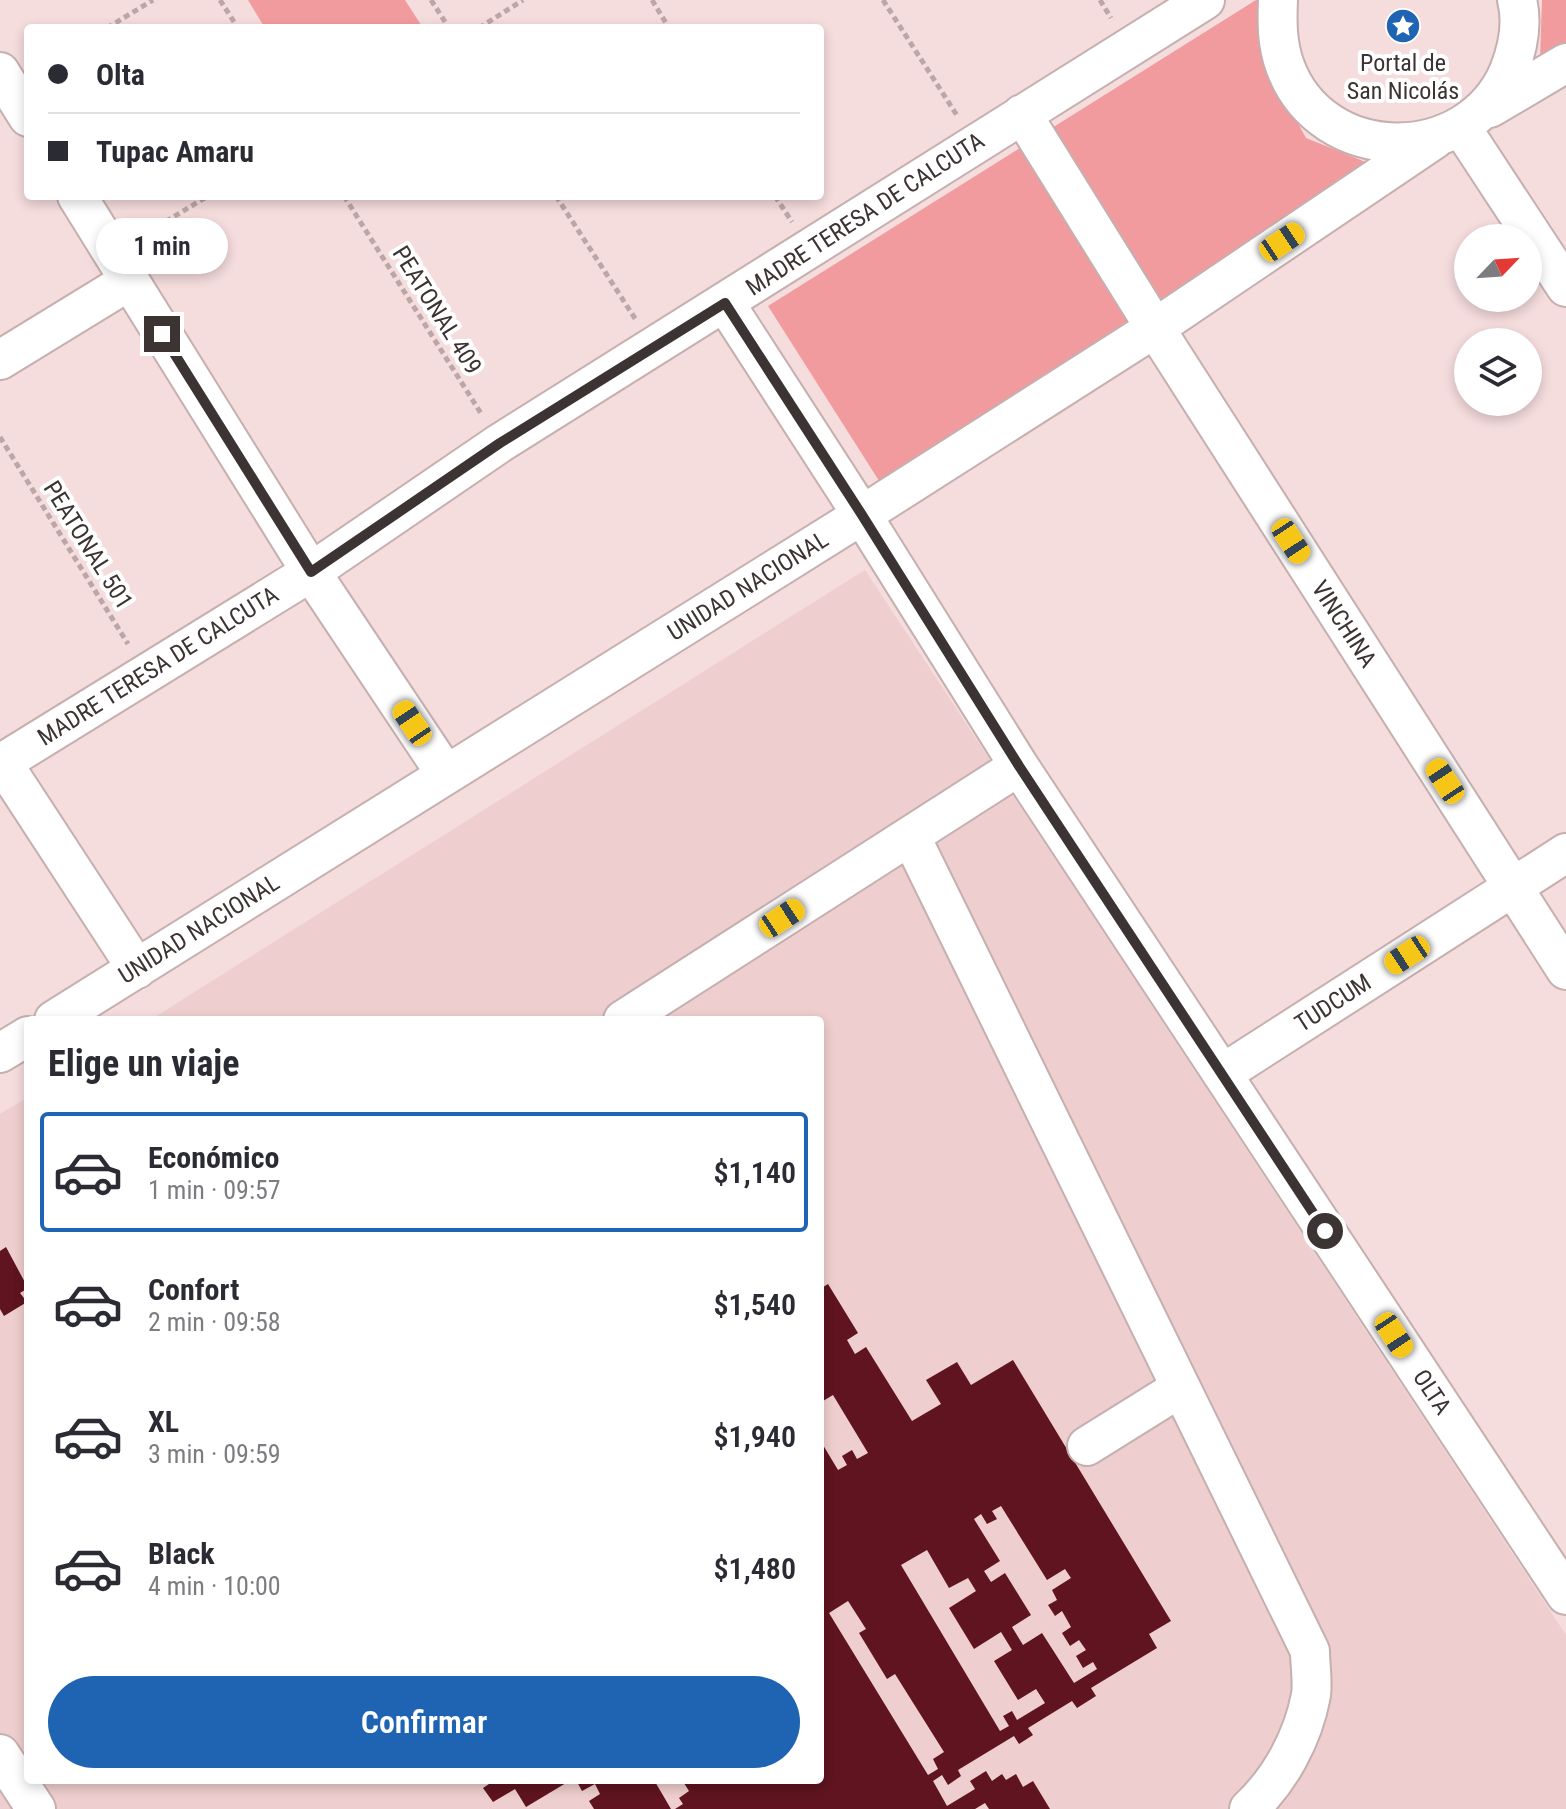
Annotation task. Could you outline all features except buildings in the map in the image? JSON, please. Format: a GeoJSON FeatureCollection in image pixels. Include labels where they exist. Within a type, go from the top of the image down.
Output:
{"type":"FeatureCollection","features":[{"type":"Feature","properties":{"kind":"street","name":"MADRE TERESA DE CALCUTA"},"geometry":{"type":"LineString","coordinates":[[1,763],[311,572],[500,443],[1205,0]]}},
{"type":"Feature","properties":{"kind":"street"},"geometry":{"type":"LineString","coordinates":[[1278,0],[1277,33],[1285,68],[1304,99],[1331,124],[1363,139],[1399,144],[1458,127],[1503,86],[1517,51],[1521,14],[1517,0]]}},
{"type":"Feature","properties":{"kind":"street","name":"UNIDAD NACIONAL"},"geometry":{"type":"LineString","coordinates":[[61,1016],[862,515],[1155,328],[1458,127],[1566,63]]}},
{"type":"Feature","properties":{"kind":"street"},"geometry":{"type":"LineString","coordinates":[[0,72],[24,111]]}},
{"type":"Feature","properties":{"kind":"street","name":"VINCHINA"},"geometry":{"type":"LineString","coordinates":[[1022,114],[1155,328],[1566,970]]}},
{"type":"Feature","properties":{"kind":"street"},"geometry":{"type":"LineString","coordinates":[[1458,127],[1566,287]]}},
{"type":"Feature","properties":{"kind":"street"},"geometry":{"type":"LineString","coordinates":[[79,200],[311,572],[445,773]]}},
{"type":"Feature","properties":{"kind":"street"},"geometry":{"type":"LineString","coordinates":[[0,360],[121,267]]}},
{"type":"Feature","properties":{"kind":"street","name":"OLTA"},"geometry":{"type":"LineString","coordinates":[[725,303],[1019,766],[1566,1595]]}},
{"type":"Feature","properties":{"kind":"street"},"geometry":{"type":"LineString","coordinates":[[1,763],[137,969]]}},
{"type":"Feature","properties":{"kind":"street"},"geometry":{"type":"LineString","coordinates":[[629,1016],[1019,766]]}},
{"type":"Feature","properties":{"kind":"street"},"geometry":{"type":"LineString","coordinates":[[911,837],[1310,1651],[1311,1694],[1292,1750],[1268,1791],[1249,1809]]}},
{"type":"Feature","properties":{"kind":"street","name":"TUDCUM"},"geometry":{"type":"LineString","coordinates":[[1222,1074],[1566,853]]}},
{"type":"Feature","properties":{"kind":"street"},"geometry":{"type":"LineString","coordinates":[[0,1053],[24,1038]]}},
{"type":"Feature","properties":{"kind":"street"},"geometry":{"type":"LineString","coordinates":[[1087,1446],[1180,1388]]}},
{"type":"Feature","properties":{"kind":"street"},"geometry":{"type":"LineString","coordinates":[[0,1754],[36,1809]]}},
{"type":"Feature","properties":{"kind":"path"},"geometry":{"type":"LineString","coordinates":[[114,24],[153,0]]}},
{"type":"Feature","properties":{"kind":"path"},"geometry":{"type":"LineString","coordinates":[[220,0],[235,24]]}},
{"type":"Feature","properties":{"kind":"path"},"geometry":{"type":"LineString","coordinates":[[431,0],[446,24]]}},
{"type":"Feature","properties":{"kind":"path"},"geometry":{"type":"LineString","coordinates":[[485,24],[523,0]]}},
{"type":"Feature","properties":{"kind":"path"},"geometry":{"type":"LineString","coordinates":[[652,0],[667,24]]}},
{"type":"Feature","properties":{"kind":"path"},"geometry":{"type":"LineString","coordinates":[[883,0],[975,143]]}},
{"type":"Feature","properties":{"kind":"path"},"geometry":{"type":"LineString","coordinates":[[121,267],[203,200]]}},
{"type":"Feature","properties":{"kind":"path","name":"PEATONAL 409"},"geometry":{"type":"LineString","coordinates":[[347,200],[500,443]]}},
{"type":"Feature","properties":{"kind":"path"},"geometry":{"type":"LineString","coordinates":[[559,200],[653,346]]}},
{"type":"Feature","properties":{"kind":"path","name":"PEATONAL 501"},"geometry":{"type":"LineString","coordinates":[[0,437],[145,672]]}},
{"type":"Feature","properties":{"kind":"shaded area"},"geometry":{"type":"Polygon","coordinates":[[[248,0],[405,0],[420,24],[263,24],[248,0]]]}},
{"type":"Feature","properties":{"kind":"shaded area"},"geometry":{"type":"Polygon","coordinates":[[[1256,0],[1261,55],[1306,138],[1368,163],[881,484],[768,306],[1256,0]]]}},
{"type":"Feature","properties":{"kind":"shaded area"},"geometry":{"type":"Polygon","coordinates":[[[1542,0],[1566,0],[1566,43],[1540,59],[1542,0]]]}},
{"type":"Feature","properties":{"kind":"shaded area"},"geometry":{"type":"Polygon","coordinates":[[[865,570],[1566,1635],[1566,1809],[0,1809],[0,1114],[24,1099],[24,1784],[824,1784],[824,1016],[156,1016],[865,570]]]}},
{"type":"Feature","properties":{"kind":"place","name":"Portal de San Nicolás"},"geometry":{"type":"Point","coordinates":[1403,26]}},
{"type":"Feature","properties":{"kind":"route"},"geometry":{"type":"LineString","coordinates":[[162,334],[311,572],[500,443],[725,303],[1019,766],[1325,1231]]}}]}
